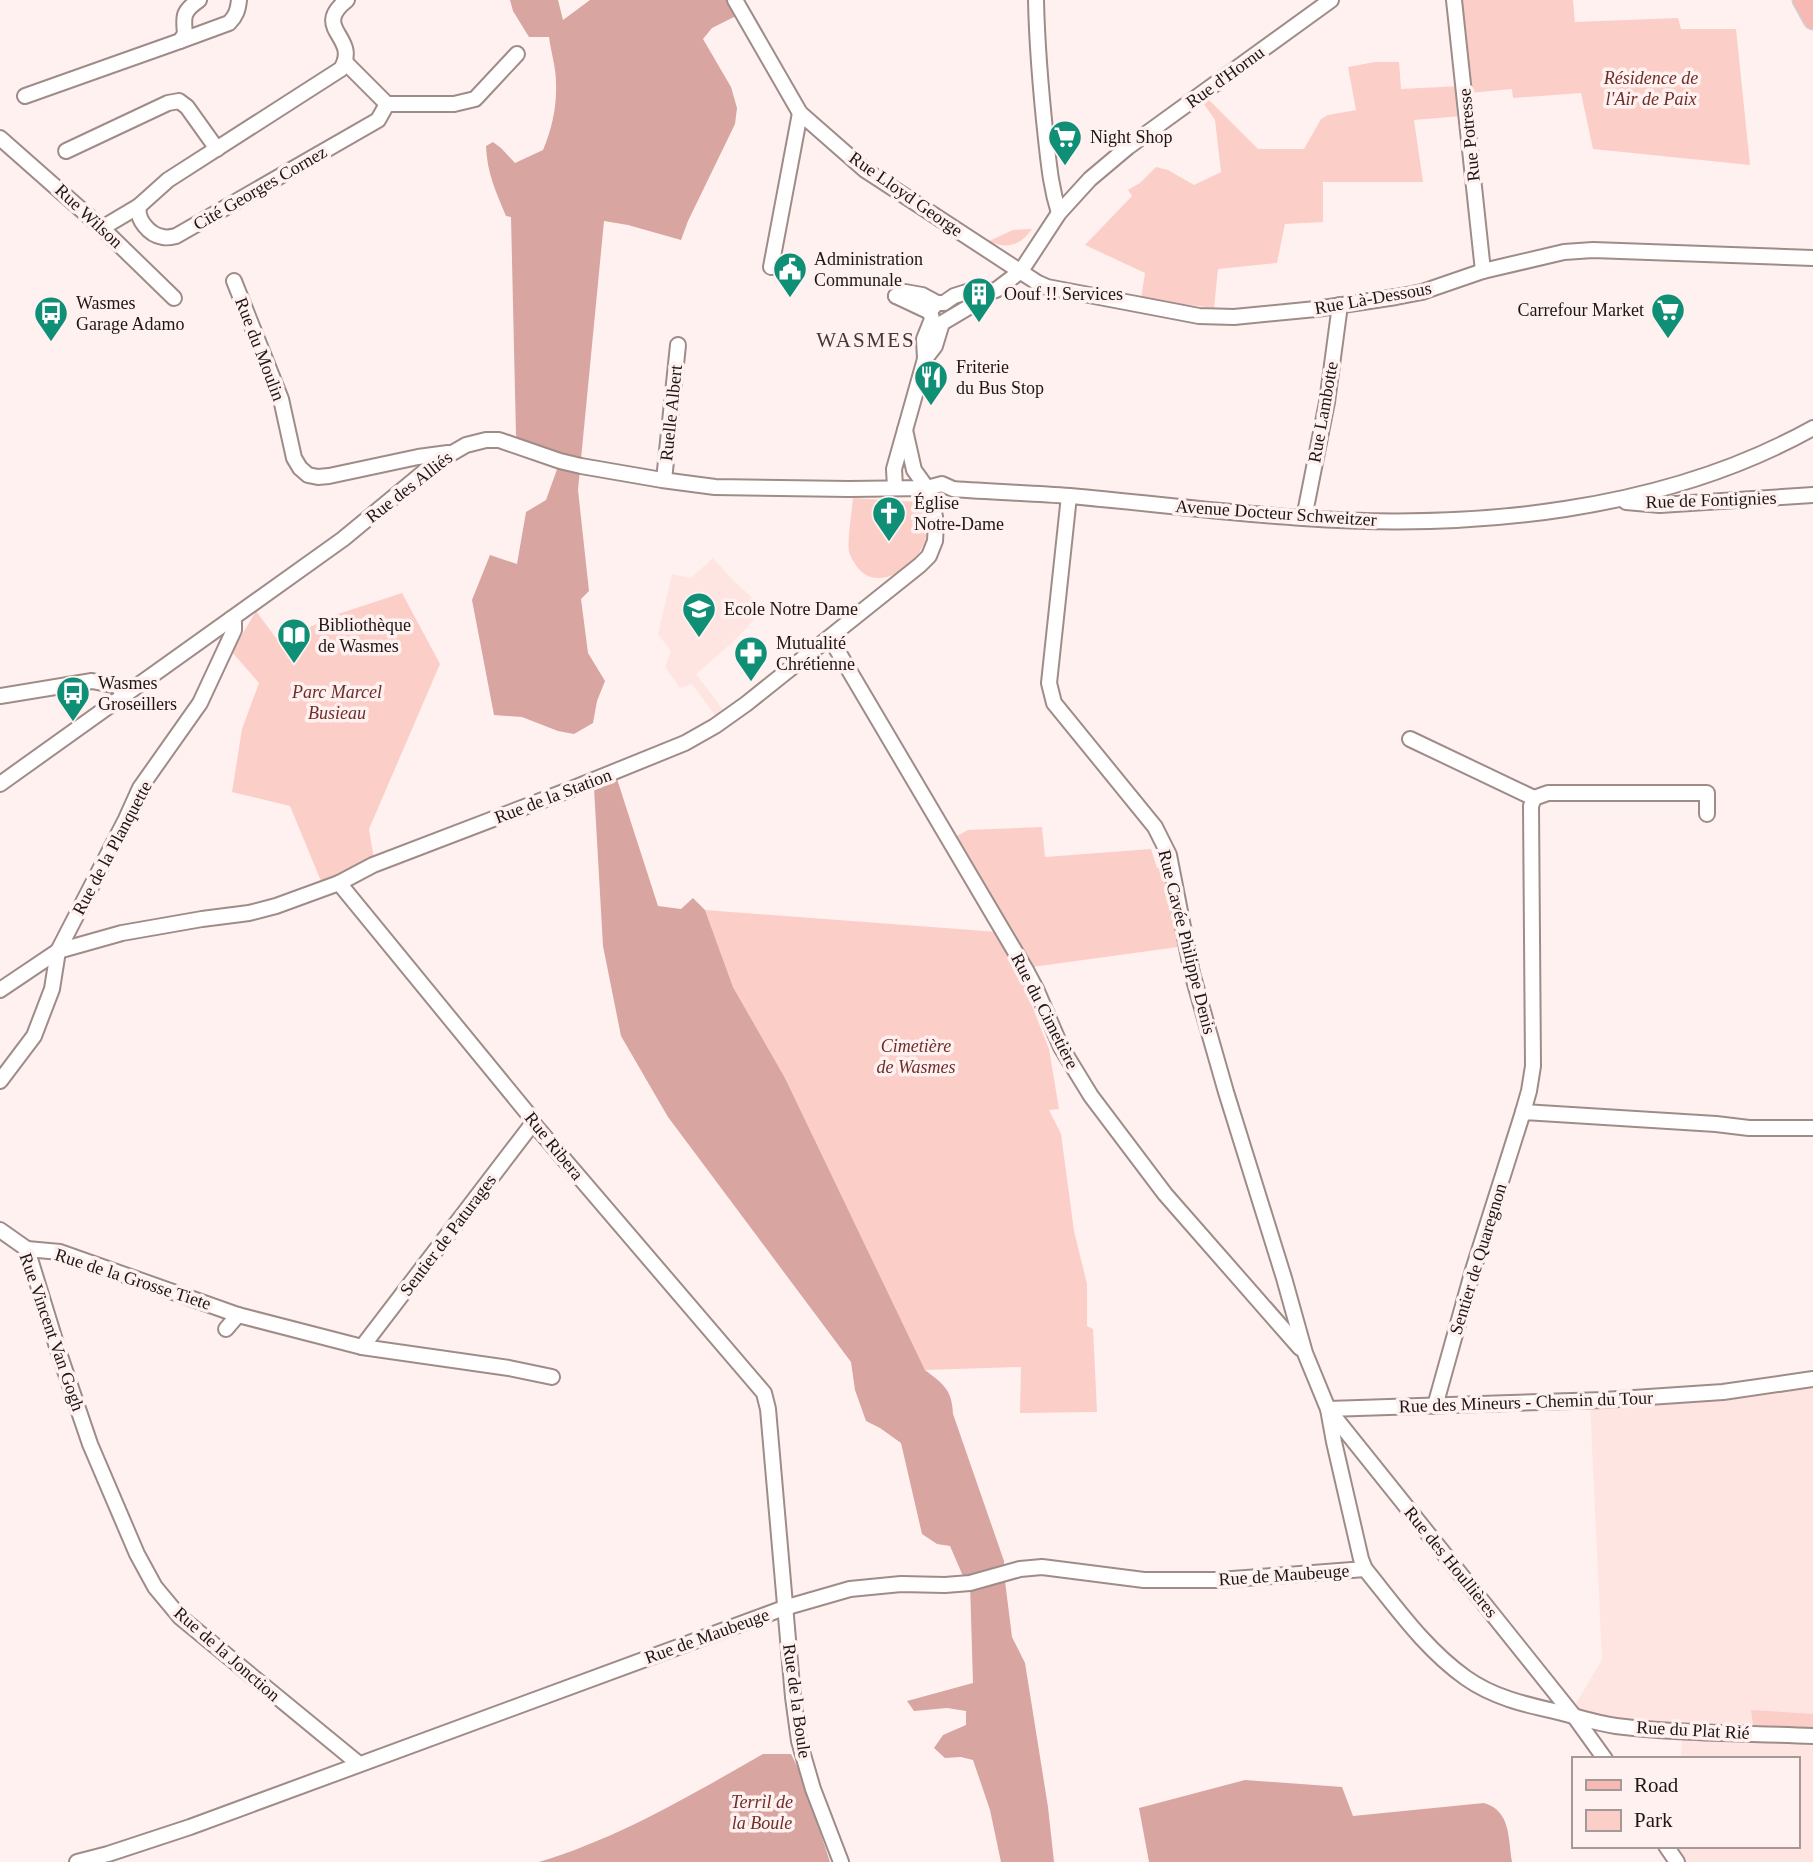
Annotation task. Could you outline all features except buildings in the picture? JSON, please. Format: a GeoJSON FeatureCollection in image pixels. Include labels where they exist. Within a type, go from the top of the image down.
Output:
{"type":"FeatureCollection","features":[{"type":"Feature","properties":{"kind":"main road"},"geometry":{"type":"LineString","coordinates":[[1802,0],[1813,20]]}},
{"type":"Feature","properties":{"kind":"street"},"geometry":{"type":"LineString","coordinates":[[180,41],[185,34],[183,18],[190,6],[199,0]]}},
{"type":"Feature","properties":{"kind":"street"},"geometry":{"type":"LineString","coordinates":[[25,96],[229,23],[239,9],[239,0]]}},
{"type":"Feature","properties":{"kind":"street"},"geometry":{"type":"LineString","coordinates":[[102,228],[139,206],[167,180],[341,69],[347,55],[346,49],[332,24],[332,16],[346,0]]}},
{"type":"Feature","properties":{"kind":"street","name":"Rue Lloyd George"},"geometry":{"type":"LineString","coordinates":[[735,0],[800,113],[865,170],[1021,271]]}},
{"type":"Feature","properties":{"kind":"street"},"geometry":{"type":"LineString","coordinates":[[1036,0],[1041,94],[1052,190],[1059,214]]}},
{"type":"Feature","properties":{"kind":"street","name":"Rue d'Hornu"},"geometry":{"type":"LineString","coordinates":[[1021,271],[1059,214],[1090,179],[1128,147],[1331,0]]}},
{"type":"Feature","properties":{"kind":"street","name":"Rue Potresse"},"geometry":{"type":"LineString","coordinates":[[1454,0],[1483,271]]}},
{"type":"Feature","properties":{"kind":"street"},"geometry":{"type":"LineString","coordinates":[[345,62],[387,104],[454,104],[475,99],[517,54]]}},
{"type":"Feature","properties":{"kind":"street"},"geometry":{"type":"LineString","coordinates":[[66,151],[168,103],[179,101],[187,107],[217,149]]}},
{"type":"Feature","properties":{"kind":"street","name":"Cité Georges Cornez"},"geometry":{"type":"LineString","coordinates":[[139,206],[139,220],[158,236],[176,236],[378,120],[387,104]]}},
{"type":"Feature","properties":{"kind":"street"},"geometry":{"type":"LineString","coordinates":[[771,267],[800,113]]}},
{"type":"Feature","properties":{"kind":"street","name":"Rue Wilson"},"geometry":{"type":"LineString","coordinates":[[0,138],[102,228],[174,298]]}},
{"type":"Feature","properties":{"kind":"street","name":"Rue Là-Dessous"},"geometry":{"type":"LineString","coordinates":[[1021,271],[1047,286],[1199,316],[1234,317],[1422,292],[1483,271],[1563,252],[1593,250],[1813,258]]}},
{"type":"Feature","properties":{"kind":"street"},"geometry":{"type":"LineString","coordinates":[[929,493],[895,487],[894,469],[925,359],[935,346],[939,313],[979,301],[984,292],[996,290],[1021,271]]}},
{"type":"Feature","properties":{"kind":"street","name":"Rue du Moulin"},"geometry":{"type":"LineString","coordinates":[[234,281],[281,399],[294,458],[308,475],[318,477],[451,453]]}},
{"type":"Feature","properties":{"kind":"street","name":"Rue Lambotte"},"geometry":{"type":"LineString","coordinates":[[1304,518],[1327,402],[1340,305]]}},
{"type":"Feature","properties":{"kind":"street","name":"Ruelle Albert"},"geometry":{"type":"LineString","coordinates":[[664,480],[678,345]]}},
{"type":"Feature","properties":{"kind":"street","name":"Avenue Docteur Schweitzer"},"geometry":{"type":"LineString","coordinates":[[929,493],[943,496],[953,489],[1069,496],[1304,518],[1398,521],[1490,518],[1647,493],[1715,472],[1763,453],[1813,428]]}},
{"type":"Feature","properties":{"kind":"street"},"geometry":{"type":"LineString","coordinates":[[905,430],[914,470],[929,493]]}},
{"type":"Feature","properties":{"kind":"street","name":"Rue des Alliés"},"geometry":{"type":"LineString","coordinates":[[0,784],[353,531],[435,463],[466,445],[499,440],[581,466],[715,487],[895,487]]}},
{"type":"Feature","properties":{"kind":"street","name":"Rue de la Station"},"geometry":{"type":"LineString","coordinates":[[58,951],[122,933],[267,908],[339,883],[373,865],[685,743],[746,704],[920,565],[929,555],[935,541],[936,523],[929,493]]}},
{"type":"Feature","properties":{"kind":"street","name":"Rue de Fontignies"},"geometry":{"type":"LineString","coordinates":[[1609,501],[1660,505],[1813,495]]}},
{"type":"Feature","properties":{"kind":"street","name":"Rue Cavée Philippe Denis"},"geometry":{"type":"LineString","coordinates":[[1069,496],[1049,683],[1051,693],[1054,703],[1155,827],[1170,855],[1192,973],[1305,1353],[1328,1409]]}},
{"type":"Feature","properties":{"kind":"street","name":"Rue de la Planquette"},"geometry":{"type":"LineString","coordinates":[[0,1081],[34,1036],[52,989],[58,951],[140,788],[200,703],[234,630],[231,619]]}},
{"type":"Feature","properties":{"kind":"street","name":"Rue du Cimetière"},"geometry":{"type":"LineString","coordinates":[[830,638],[1026,970],[1061,1047],[1091,1096],[1165,1194],[1305,1353]]}},
{"type":"Feature","properties":{"kind":"street"},"geometry":{"type":"LineString","coordinates":[[0,696],[92,681],[117,686],[126,695]]}},
{"type":"Feature","properties":{"kind":"street"},"geometry":{"type":"LineString","coordinates":[[1410,739],[1533,802],[1548,793],[1707,793],[1707,814]]}},
{"type":"Feature","properties":{"kind":"street","name":"Sentier de Quaregnon"},"geometry":{"type":"LineString","coordinates":[[1435,1406],[1529,1091],[1533,1066],[1533,802]]}},
{"type":"Feature","properties":{"kind":"street","name":"Rue Ribera"},"geometry":{"type":"LineString","coordinates":[[339,883],[533,1123],[764,1392],[768,1409]]}},
{"type":"Feature","properties":{"kind":"street"},"geometry":{"type":"LineString","coordinates":[[0,990],[58,951]]}},
{"type":"Feature","properties":{"kind":"street"},"geometry":{"type":"LineString","coordinates":[[1523,1112],[1749,1128],[1813,1128]]}},
{"type":"Feature","properties":{"kind":"street","name":"Sentier de Paturages"},"geometry":{"type":"LineString","coordinates":[[362,1347],[533,1123]]}},
{"type":"Feature","properties":{"kind":"street","name":"Rue Vincent Van Gogh"},"geometry":{"type":"LineString","coordinates":[[0,1230],[27,1249],[90,1444]]}},
{"type":"Feature","properties":{"kind":"street","name":"Rue de la Grosse Tiete"},"geometry":{"type":"LineString","coordinates":[[27,1249],[60,1252],[239,1315],[362,1347],[509,1368],[552,1377]]}},
{"type":"Feature","properties":{"kind":"street"},"geometry":{"type":"LineString","coordinates":[[226,1329],[239,1315]]}},
{"type":"Feature","properties":{"kind":"street","name":"Rue des Mineurs - Chemin du Tour"},"geometry":{"type":"LineString","coordinates":[[1328,1409],[1604,1400],[1723,1392],[1813,1380]]}},
{"type":"Feature","properties":{"kind":"street","name":"Rue de la Boule"},"geometry":{"type":"LineString","coordinates":[[768,1409],[784,1608],[799,1741],[813,1789],[841,1862]]}},
{"type":"Feature","properties":{"kind":"street"},"geometry":{"type":"LineString","coordinates":[[1328,1409],[1365,1569]]}},
{"type":"Feature","properties":{"kind":"street","name":"Rue des Houllières"},"geometry":{"type":"LineString","coordinates":[[1328,1409],[1574,1716],[1604,1757]]}},
{"type":"Feature","properties":{"kind":"street","name":"Rue de la Jonction"},"geometry":{"type":"LineString","coordinates":[[90,1444],[137,1554],[155,1587],[188,1624],[359,1764]]}},
{"type":"Feature","properties":{"kind":"street","name":"Rue de Maubeuge"},"geometry":{"type":"LineString","coordinates":[[77,1862],[190,1827],[784,1608],[850,1589],[901,1584],[970,1583],[1020,1569],[1042,1567],[1144,1580],[1219,1580],[1365,1569]]}},
{"type":"Feature","properties":{"kind":"street","name":"Rue du Plat Rié"},"geometry":{"type":"LineString","coordinates":[[1365,1569],[1417,1632],[1447,1663],[1466,1678],[1512,1701],[1614,1726],[1813,1736]]}},
{"type":"Feature","properties":{"kind":"shaded area","name":"Ecole Notre Dame"},"geometry":{"type":"Polygon","coordinates":[[[713,558],[764,609],[734,641],[696,674],[725,712],[717,718],[692,684],[680,688],[665,667],[671,651],[658,634],[672,574],[691,578],[713,558]]]}},
{"type":"Feature","properties":{"kind":"shaded area"},"geometry":{"type":"Polygon","coordinates":[[[1813,1379],[1813,1732],[1618,1722],[1580,1715],[1576,1704],[1602,1659],[1590,1405],[1813,1379]]]}},
{"type":"Feature","properties":{"kind":"shaded area"},"geometry":{"type":"Polygon","coordinates":[[[1682,1735],[1813,1741],[1813,1862],[1685,1862],[1676,1848],[1799,1848],[1799,1757],[1681,1757],[1682,1735]]]}},
{"type":"Feature","properties":{"kind":"green space"},"geometry":{"type":"Polygon","coordinates":[[[510,0],[558,0],[563,20],[590,0],[727,0],[736,16],[712,28],[703,39],[731,87],[737,108],[735,124],[681,240],[604,221],[578,490],[589,591],[581,599],[588,653],[605,681],[597,701],[593,723],[574,734],[558,731],[522,717],[494,715],[472,600],[490,555],[517,564],[526,512],[546,500],[560,461],[520,446],[516,435],[511,217],[506,216],[490,174],[486,146],[493,142],[515,163],[543,150],[553,117],[556,83],[549,37],[529,37],[513,11],[510,0]]]}},
{"type":"Feature","properties":{"kind":"green space","name":"Résidence de l'Air de Paix"},"geometry":{"type":"Polygon","coordinates":[[[1458,0],[1573,0],[1575,22],[1678,18],[1681,29],[1736,29],[1750,165],[1593,149],[1581,93],[1513,98],[1512,89],[1469,93],[1458,0]]]}},
{"type":"Feature","properties":{"kind":"green space"},"geometry":{"type":"Polygon","coordinates":[[[1375,62],[1399,62],[1401,89],[1461,86],[1462,116],[1414,120],[1423,182],[1323,182],[1323,222],[1285,224],[1277,263],[1218,269],[1214,308],[1141,299],[1145,273],[1085,245],[1132,196],[1128,190],[1140,183],[1156,167],[1168,170],[1194,185],[1221,172],[1215,120],[1202,101],[1207,98],[1258,149],[1304,149],[1321,119],[1328,115],[1356,110],[1348,67],[1375,62]]]}},
{"type":"Feature","properties":{"kind":"green space"},"geometry":{"type":"Polygon","coordinates":[[[1032,229],[1023,239],[1013,244],[1002,245],[989,241],[1013,230],[1032,229]]]}},
{"type":"Feature","properties":{"kind":"green space"},"geometry":{"type":"Polygon","coordinates":[[[853,498],[919,502],[926,519],[926,536],[921,549],[901,571],[888,577],[875,578],[863,573],[853,561],[849,553],[849,534],[853,498]]]}},
{"type":"Feature","properties":{"kind":"green space","name":"Parc Marcel Busieau"},"geometry":{"type":"Polygon","coordinates":[[[402,593],[440,664],[369,829],[374,859],[323,886],[290,806],[232,792],[242,729],[259,683],[232,652],[256,611],[279,642],[335,615],[402,593]]]}},
{"type":"Feature","properties":{"kind":"green space"},"geometry":{"type":"Polygon","coordinates":[[[617,779],[658,906],[681,909],[693,898],[705,910],[733,987],[785,1078],[925,1370],[942,1383],[951,1399],[953,1414],[1004,1561],[1012,1637],[1025,1663],[1054,1862],[1001,1862],[990,1810],[973,1760],[961,1757],[945,1758],[934,1748],[943,1735],[966,1725],[966,1711],[947,1708],[914,1711],[907,1701],[973,1683],[970,1583],[963,1576],[950,1546],[937,1544],[922,1534],[901,1443],[866,1421],[855,1390],[851,1362],[668,1117],[621,1036],[603,946],[594,788],[617,779]]]}},
{"type":"Feature","properties":{"kind":"green space"},"geometry":{"type":"Polygon","coordinates":[[[1042,827],[1045,857],[1151,849],[1157,868],[1162,867],[1178,947],[1032,967],[957,836],[968,830],[1042,827]]]}},
{"type":"Feature","properties":{"kind":"green space","name":"Cimetière de Wasmes"},"geometry":{"type":"Polygon","coordinates":[[[705,910],[998,932],[1028,989],[1049,1049],[1059,1109],[1049,1110],[1061,1134],[1074,1231],[1087,1284],[1087,1326],[1093,1329],[1097,1412],[1020,1413],[1021,1367],[925,1370],[785,1078],[733,987],[705,910]]]}},
{"type":"Feature","properties":{"kind":"green space"},"geometry":{"type":"Polygon","coordinates":[[[1751,1710],[1813,1714],[1813,1728],[1753,1725],[1751,1710]]]}},
{"type":"Feature","properties":{"kind":"green space","name":"Terril de la Boule"},"geometry":{"type":"Polygon","coordinates":[[[763,1754],[791,1754],[802,1776],[830,1862],[539,1862],[626,1828],[763,1754]]]}},
{"type":"Feature","properties":{"kind":"green space"},"geometry":{"type":"Polygon","coordinates":[[[1245,1780],[1342,1787],[1353,1816],[1484,1803],[1493,1807],[1504,1819],[1512,1862],[1149,1862],[1139,1808],[1245,1780]]]}},
{"type":"Feature","properties":{"kind":"place","name":"Night Shop"},"geometry":{"type":"Point","coordinates":[1065,167]}},
{"type":"Feature","properties":{"kind":"place","name":"Administration Communale"},"geometry":{"type":"Point","coordinates":[790,299]}},
{"type":"Feature","properties":{"kind":"place","name":"Oouf !! Services"},"geometry":{"type":"Point","coordinates":[979,324]}},
{"type":"Feature","properties":{"kind":"place","name":"Carrefour Market"},"geometry":{"type":"Point","coordinates":[1668,340]}},
{"type":"Feature","properties":{"kind":"place","name":"Wasmes Garage Adamo"},"geometry":{"type":"Point","coordinates":[51,343]}},
{"type":"Feature","properties":{"kind":"place","name":"Friterie du Bus Stop"},"geometry":{"type":"Point","coordinates":[931,407]}},
{"type":"Feature","properties":{"kind":"place","name":"Église Notre-Dame"},"geometry":{"type":"Point","coordinates":[889,543]}},
{"type":"Feature","properties":{"kind":"place","name":"Ecole Notre Dame"},"geometry":{"type":"Point","coordinates":[699,639]}},
{"type":"Feature","properties":{"kind":"place","name":"Bibliothèque de Wasmes"},"geometry":{"type":"Point","coordinates":[294,665]}},
{"type":"Feature","properties":{"kind":"place","name":"Mutualité Chrétienne"},"geometry":{"type":"Point","coordinates":[751,683]}},
{"type":"Feature","properties":{"kind":"place","name":"Wasmes Groseillers"},"geometry":{"type":"Point","coordinates":[73,723]}},
{"type":"Feature","properties":{"kind":"district","name":"WASMES"},"geometry":{"type":"Point","coordinates":[866,340]}}]}
